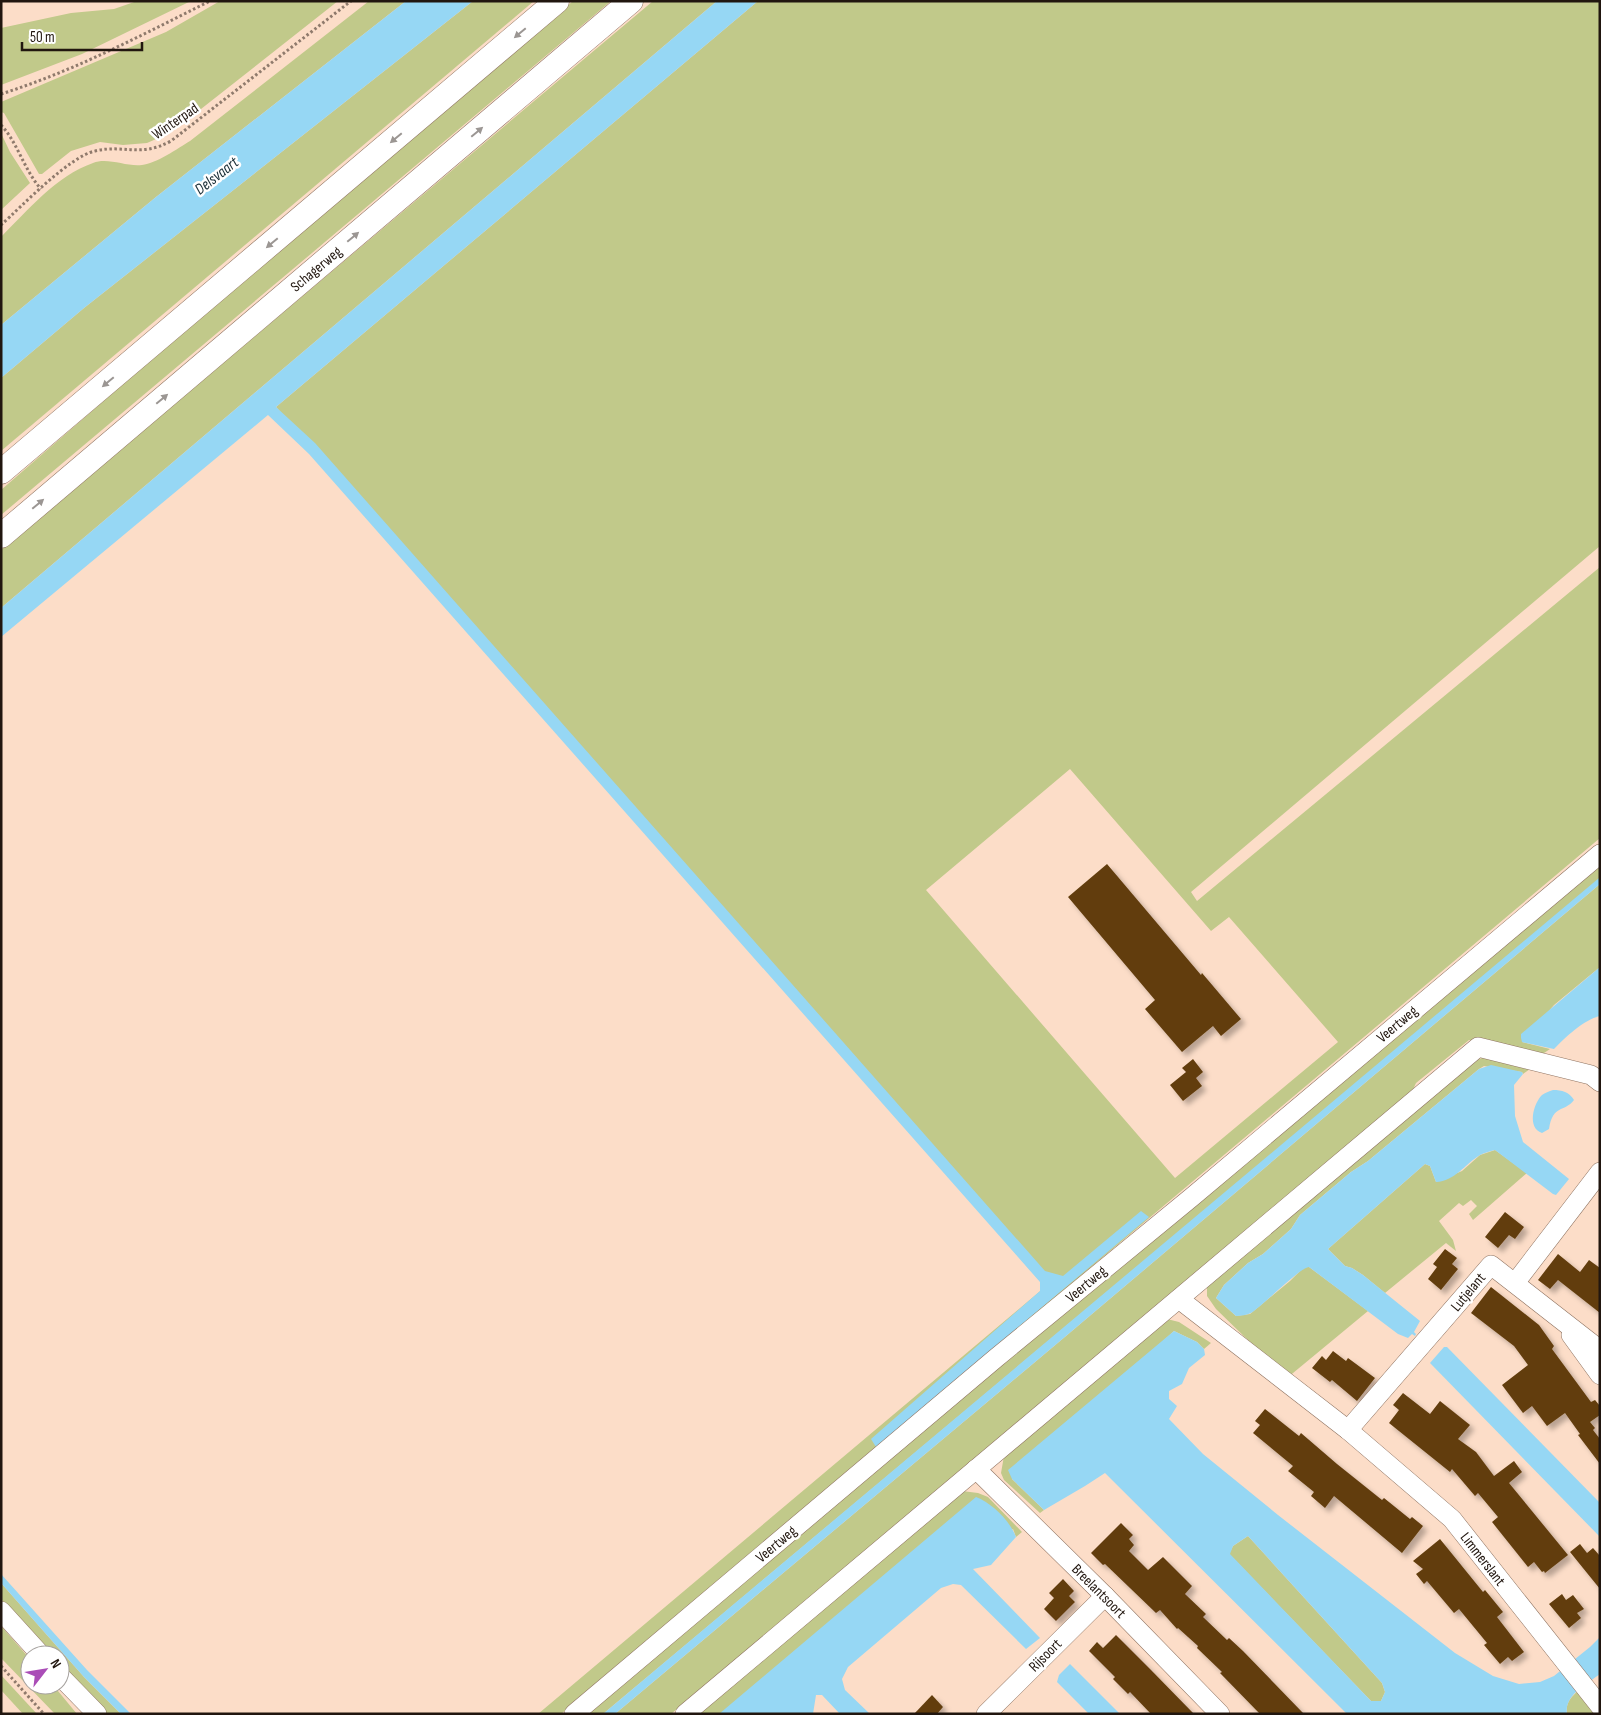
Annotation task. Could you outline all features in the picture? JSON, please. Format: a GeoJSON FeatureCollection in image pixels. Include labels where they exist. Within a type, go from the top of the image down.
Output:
{"type":"FeatureCollection","features":[{"type":"Feature","properties":{"kind":"main road"},"geometry":{"type":"LineString","coordinates":[[1,472],[557,1]]}},
{"type":"Feature","properties":{"kind":"main road","name":"Schagerweg"},"geometry":{"type":"LineString","coordinates":[[1,536],[631,1]]}},
{"type":"Feature","properties":{"kind":"street","name":"Veertweg"},"geometry":{"type":"LineString","coordinates":[[574,1714],[988,1365],[1600,854]]}},
{"type":"Feature","properties":{"kind":"street"},"geometry":{"type":"LineString","coordinates":[[685,1714],[1478,1047],[1592,1075],[1600,1082]]}},
{"type":"Feature","properties":{"kind":"street"},"geometry":{"type":"LineString","coordinates":[[1515,1283],[1600,1172]]}},
{"type":"Feature","properties":{"kind":"street","name":"Lutjelant"},"geometry":{"type":"LineString","coordinates":[[1348,1430],[1491,1265],[1600,1350]]}},
{"type":"Feature","properties":{"kind":"street","name":"Limmerslant"},"geometry":{"type":"LineString","coordinates":[[1179,1299],[1348,1430],[1452,1519],[1597,1703]]}},
{"type":"Feature","properties":{"kind":"street","name":"Lutjelant"},"geometry":{"type":"LineString","coordinates":[[1561,1319],[1600,1375]]}},
{"type":"Feature","properties":{"kind":"street","name":"Breelantsoort"},"geometry":{"type":"LineString","coordinates":[[976,1470],[1105,1596],[1220,1714]]}},
{"type":"Feature","properties":{"kind":"street","name":"Rijsoort"},"geometry":{"type":"LineString","coordinates":[[986,1714],[1105,1596]]}},
{"type":"Feature","properties":{"kind":"street"},"geometry":{"type":"LineString","coordinates":[[1,1611],[32,1645]]}},
{"type":"Feature","properties":{"kind":"street"},"geometry":{"type":"LineString","coordinates":[[70,1686],[97,1714]]}},
{"type":"Feature","properties":{"kind":"path"},"geometry":{"type":"LineString","coordinates":[[1,94],[46,79],[106,53],[210,1]]}},
{"type":"Feature","properties":{"kind":"path","name":"Winterpad"},"geometry":{"type":"LineString","coordinates":[[1,225],[41,189],[84,155],[105,150],[144,151],[154,149],[171,141],[351,1]]}},
{"type":"Feature","properties":{"kind":"path"},"geometry":{"type":"LineString","coordinates":[[1,125],[9,135],[31,178],[41,189]]}},
{"type":"Feature","properties":{"kind":"path"},"geometry":{"type":"LineString","coordinates":[[1,1666],[44,1714]]}},
{"type":"Feature","properties":{"kind":"green space"},"geometry":{"type":"Polygon","coordinates":[[[137,1],[191,1],[82,54],[1,85],[1,28],[71,13],[114,9],[137,1]]]}},
{"type":"Feature","properties":{"kind":"green space"},"geometry":{"type":"Polygon","coordinates":[[[220,1],[338,1],[201,109],[163,136],[147,143],[123,145],[100,142],[71,151],[42,174],[39,174],[4,113],[1,112],[1,102],[166,32],[220,1]]]}},
{"type":"Feature","properties":{"kind":"green space"},"geometry":{"type":"Polygon","coordinates":[[[369,1],[406,1],[156,197],[1,325],[1,237],[43,195],[67,176],[99,161],[142,165],[154,162],[173,152],[190,141],[369,1]]]}},
{"type":"Feature","properties":{"kind":"green space"},"geometry":{"type":"Polygon","coordinates":[[[473,1],[534,1],[1,451],[1,378],[84,308],[473,1]]]}},
{"type":"Feature","properties":{"kind":"green space"},"geometry":{"type":"Polygon","coordinates":[[[573,1],[611,1],[1,515],[1,490],[190,326],[573,1]]]}},
{"type":"Feature","properties":{"kind":"green space"},"geometry":{"type":"Polygon","coordinates":[[[653,1],[717,1],[1,608],[1,550],[653,1]]]}},
{"type":"Feature","properties":{"kind":"green space"},"geometry":{"type":"Polygon","coordinates":[[[758,1],[1600,1],[1600,546],[1191,892],[1197,901],[1600,567],[1600,838],[561,1714],[538,1714],[1045,1287],[276,407],[758,1]],[[1070,769],[926,890],[1175,1178],[1338,1042],[1229,917],[1211,931],[1070,769]]]}},
{"type":"Feature","properties":{"kind":"green space"},"geometry":{"type":"Polygon","coordinates":[[[1,133],[10,152],[30,183],[1,210],[1,133]]]}},
{"type":"Feature","properties":{"kind":"green space"},"geometry":{"type":"Polygon","coordinates":[[[1600,863],[1600,879],[603,1714],[586,1714],[1600,863]]]}},
{"type":"Feature","properties":{"kind":"green space"},"geometry":{"type":"Polygon","coordinates":[[[1600,884],[1600,967],[1554,1005],[1522,1042],[1550,1049],[1541,1055],[1469,1040],[1416,1083],[1411,1094],[671,1714],[615,1714],[1066,1336],[1600,884]]]}},
{"type":"Feature","properties":{"kind":"green space"},"geometry":{"type":"Polygon","coordinates":[[[1493,1057],[1530,1069],[1523,1074],[1522,1072],[1484,1066],[1479,1069],[1300,1215],[1291,1229],[1224,1285],[1216,1298],[1236,1316],[1250,1314],[1304,1267],[1309,1267],[1368,1311],[1287,1378],[1216,1309],[1207,1296],[1207,1283],[1468,1064],[1482,1058],[1493,1057]]]}},
{"type":"Feature","properties":{"kind":"green space"},"geometry":{"type":"Polygon","coordinates":[[[1495,1150],[1527,1173],[1473,1220],[1469,1214],[1477,1206],[1471,1200],[1463,1206],[1459,1203],[1439,1221],[1453,1240],[1456,1251],[1446,1243],[1385,1293],[1363,1275],[1345,1266],[1328,1249],[1425,1164],[1430,1166],[1436,1182],[1462,1171],[1480,1155],[1495,1150]]]}},
{"type":"Feature","properties":{"kind":"green space"},"geometry":{"type":"Polygon","coordinates":[[[1167,1319],[1179,1322],[1211,1343],[1204,1349],[1197,1342],[1174,1331],[1012,1479],[1044,1510],[1040,1513],[1004,1480],[1001,1473],[1004,1456],[1167,1319]]]}},
{"type":"Feature","properties":{"kind":"green space"},"geometry":{"type":"Polygon","coordinates":[[[962,1491],[978,1493],[988,1497],[1022,1532],[1016,1537],[1013,1529],[719,1714],[694,1714],[962,1491]]]}},
{"type":"Feature","properties":{"kind":"green space"},"geometry":{"type":"Polygon","coordinates":[[[1248,1536],[1382,1683],[1385,1692],[1381,1701],[1371,1701],[1229,1554],[1233,1546],[1248,1536]]]}},
{"type":"Feature","properties":{"kind":"green space"},"geometry":{"type":"Polygon","coordinates":[[[1,1583],[56,1645],[42,1645],[1,1599],[1,1583]]]}},
{"type":"Feature","properties":{"kind":"green space"},"geometry":{"type":"Polygon","coordinates":[[[1,1626],[20,1648],[20,1678],[1,1658],[1,1626]]]}},
{"type":"Feature","properties":{"kind":"green space"},"geometry":{"type":"Polygon","coordinates":[[[70,1661],[121,1714],[107,1714],[70,1675],[70,1661]]]}},
{"type":"Feature","properties":{"kind":"green space"},"geometry":{"type":"Polygon","coordinates":[[[1,1675],[37,1714],[23,1714],[1,1690],[1,1675]]]}},
{"type":"Feature","properties":{"kind":"green space"},"geometry":{"type":"Polygon","coordinates":[[[1579,1690],[1599,1714],[1567,1714],[1569,1700],[1579,1690]]]}},
{"type":"Feature","properties":{"kind":"green space"},"geometry":{"type":"Polygon","coordinates":[[[37,1695],[61,1695],[77,1714],[55,1714],[37,1695]]]}},
{"type":"Feature","properties":{"kind":"water","name":"Delsvaart"},"geometry":{"type":"Polygon","coordinates":[[[406,1],[473,1],[84,308],[1,378],[1,325],[156,197],[406,1]]]}},
{"type":"Feature","properties":{"kind":"water"},"geometry":{"type":"Polygon","coordinates":[[[717,1],[758,1],[276,407],[315,443],[1045,1271],[1063,1276],[1141,1211],[1149,1217],[876,1447],[871,1439],[1040,1291],[1040,1282],[309,454],[268,415],[1,637],[1,608],[717,1]]]}},
{"type":"Feature","properties":{"kind":"water"},"geometry":{"type":"Polygon","coordinates":[[[1599,878],[1600,884],[1066,1336],[615,1714],[603,1714],[1599,878]]]}},
{"type":"Feature","properties":{"kind":"water"},"geometry":{"type":"Polygon","coordinates":[[[1600,967],[1600,1016],[1581,1025],[1554,1049],[1522,1042],[1521,1034],[1600,967]]]}},
{"type":"Feature","properties":{"kind":"water"},"geometry":{"type":"Polygon","coordinates":[[[1491,1065],[1522,1072],[1523,1074],[1514,1085],[1515,1116],[1523,1142],[1569,1179],[1556,1195],[1495,1150],[1480,1155],[1454,1176],[1443,1181],[1436,1182],[1430,1166],[1425,1164],[1328,1249],[1345,1266],[1363,1275],[1420,1321],[1414,1332],[1415,1336],[1412,1334],[1408,1338],[1398,1334],[1309,1267],[1298,1273],[1257,1309],[1242,1316],[1236,1316],[1216,1298],[1224,1285],[1291,1229],[1300,1215],[1479,1069],[1491,1065]]]}},
{"type":"Feature","properties":{"kind":"water"},"geometry":{"type":"Polygon","coordinates":[[[1553,1090],[1565,1092],[1574,1100],[1556,1112],[1549,1129],[1542,1133],[1534,1126],[1534,1110],[1542,1095],[1553,1090]]]}},
{"type":"Feature","properties":{"kind":"water"},"geometry":{"type":"Polygon","coordinates":[[[1174,1331],[1197,1342],[1204,1349],[1205,1355],[1189,1368],[1182,1384],[1169,1391],[1169,1399],[1177,1406],[1169,1419],[1203,1454],[1278,1515],[1455,1653],[1493,1676],[1519,1684],[1540,1682],[1554,1676],[1600,1637],[1600,1674],[1573,1696],[1567,1707],[1567,1714],[1347,1714],[1105,1473],[1044,1510],[1012,1479],[1008,1470],[1174,1331]],[[1248,1536],[1233,1546],[1230,1554],[1371,1701],[1381,1701],[1385,1692],[1382,1683],[1248,1536]]]}},
{"type":"Feature","properties":{"kind":"water"},"geometry":{"type":"Polygon","coordinates":[[[1444,1347],[1447,1347],[1600,1503],[1600,1537],[1430,1363],[1444,1347]]]}},
{"type":"Feature","properties":{"kind":"water"},"geometry":{"type":"Polygon","coordinates":[[[976,1497],[1000,1513],[1016,1537],[991,1565],[973,1569],[1040,1638],[1026,1649],[961,1585],[953,1584],[941,1588],[848,1667],[842,1679],[845,1690],[870,1714],[840,1714],[822,1695],[816,1695],[813,1714],[719,1714],[976,1497]]]}},
{"type":"Feature","properties":{"kind":"water"},"geometry":{"type":"Polygon","coordinates":[[[1,1574],[65,1645],[56,1645],[1,1583],[1,1574]]]}},
{"type":"Feature","properties":{"kind":"water"},"geometry":{"type":"Polygon","coordinates":[[[70,1651],[131,1714],[121,1714],[70,1661],[70,1651]]]}},
{"type":"Feature","properties":{"kind":"water"},"geometry":{"type":"Polygon","coordinates":[[[1070,1664],[1120,1714],[1089,1714],[1057,1682],[1059,1675],[1070,1664]]]}},
{"type":"Feature","properties":{"kind":"building"},"geometry":{"type":"Polygon","coordinates":[[[1107,864],[1241,1019],[1221,1036],[1213,1026],[1182,1052],[1145,1009],[1155,1000],[1068,897],[1107,864]]]}},
{"type":"Feature","properties":{"kind":"building"},"geometry":{"type":"Polygon","coordinates":[[[1193,1059],[1203,1072],[1196,1078],[1202,1086],[1183,1101],[1170,1085],[1186,1072],[1182,1068],[1193,1059]]]}},
{"type":"Feature","properties":{"kind":"building"},"geometry":{"type":"Polygon","coordinates":[[[1505,1212],[1524,1227],[1515,1239],[1509,1235],[1498,1248],[1485,1237],[1505,1212]]]}},
{"type":"Feature","properties":{"kind":"building"},"geometry":{"type":"Polygon","coordinates":[[[1445,1249],[1457,1258],[1452,1264],[1458,1269],[1441,1290],[1428,1279],[1437,1267],[1433,1264],[1445,1249]]]}},
{"type":"Feature","properties":{"kind":"building"},"geometry":{"type":"Polygon","coordinates":[[[1558,1254],[1580,1272],[1589,1260],[1600,1268],[1600,1313],[1558,1280],[1550,1289],[1538,1280],[1558,1254]]]}},
{"type":"Feature","properties":{"kind":"building"},"geometry":{"type":"Polygon","coordinates":[[[1491,1287],[1539,1325],[1554,1346],[1552,1349],[1591,1402],[1595,1400],[1600,1406],[1600,1415],[1590,1422],[1600,1439],[1600,1464],[1578,1435],[1580,1434],[1565,1413],[1547,1426],[1532,1406],[1523,1413],[1502,1385],[1528,1365],[1514,1346],[1471,1313],[1491,1287]]]}},
{"type":"Feature","properties":{"kind":"building"},"geometry":{"type":"Polygon","coordinates":[[[1333,1351],[1346,1361],[1348,1358],[1375,1378],[1357,1401],[1332,1380],[1330,1382],[1312,1368],[1322,1356],[1326,1360],[1333,1351]]]}},
{"type":"Feature","properties":{"kind":"building"},"geometry":{"type":"Polygon","coordinates":[[[1403,1393],[1430,1414],[1440,1401],[1470,1425],[1458,1439],[1476,1452],[1494,1476],[1514,1461],[1522,1472],[1509,1483],[1568,1555],[1545,1573],[1534,1562],[1528,1567],[1492,1522],[1498,1517],[1478,1493],[1475,1496],[1452,1469],[1450,1472],[1389,1423],[1399,1410],[1393,1405],[1403,1393]]]}},
{"type":"Feature","properties":{"kind":"building"},"geometry":{"type":"Polygon","coordinates":[[[1265,1409],[1299,1436],[1301,1433],[1382,1500],[1384,1498],[1410,1519],[1412,1517],[1423,1526],[1402,1553],[1334,1496],[1325,1508],[1311,1496],[1314,1492],[1288,1471],[1293,1466],[1253,1433],[1260,1425],[1255,1421],[1265,1409]]]}},
{"type":"Feature","properties":{"kind":"building"},"geometry":{"type":"Polygon","coordinates":[[[1121,1523],[1133,1535],[1129,1539],[1134,1545],[1129,1551],[1148,1570],[1163,1557],[1192,1586],[1185,1594],[1206,1614],[1203,1617],[1227,1640],[1229,1638],[1243,1651],[1304,1714],[1260,1714],[1220,1673],[1222,1672],[1197,1648],[1198,1646],[1177,1629],[1160,1610],[1156,1613],[1091,1553],[1121,1523]]]}},
{"type":"Feature","properties":{"kind":"building"},"geometry":{"type":"Polygon","coordinates":[[[1440,1539],[1483,1592],[1485,1590],[1503,1612],[1497,1617],[1524,1652],[1512,1661],[1508,1657],[1500,1664],[1484,1645],[1487,1643],[1459,1609],[1454,1613],[1427,1581],[1424,1584],[1416,1574],[1423,1569],[1413,1561],[1440,1539]]]}},
{"type":"Feature","properties":{"kind":"building"},"geometry":{"type":"Polygon","coordinates":[[[1580,1544],[1587,1553],[1593,1548],[1600,1556],[1600,1589],[1570,1552],[1580,1544]]]}},
{"type":"Feature","properties":{"kind":"building"},"geometry":{"type":"Polygon","coordinates":[[[1063,1579],[1074,1591],[1069,1596],[1075,1602],[1056,1621],[1044,1609],[1054,1598],[1049,1593],[1063,1579]]]}},
{"type":"Feature","properties":{"kind":"building"},"geometry":{"type":"Polygon","coordinates":[[[1562,1594],[1566,1600],[1573,1595],[1584,1609],[1577,1613],[1581,1618],[1569,1628],[1549,1604],[1562,1594]]]}},
{"type":"Feature","properties":{"kind":"building"},"geometry":{"type":"Polygon","coordinates":[[[1116,1635],[1194,1714],[1151,1714],[1130,1692],[1128,1694],[1113,1679],[1115,1677],[1089,1651],[1097,1642],[1103,1648],[1116,1635]]]}},
{"type":"Feature","properties":{"kind":"building"},"geometry":{"type":"Polygon","coordinates":[[[932,1695],[943,1707],[937,1714],[914,1714],[932,1695]]]}}]}
